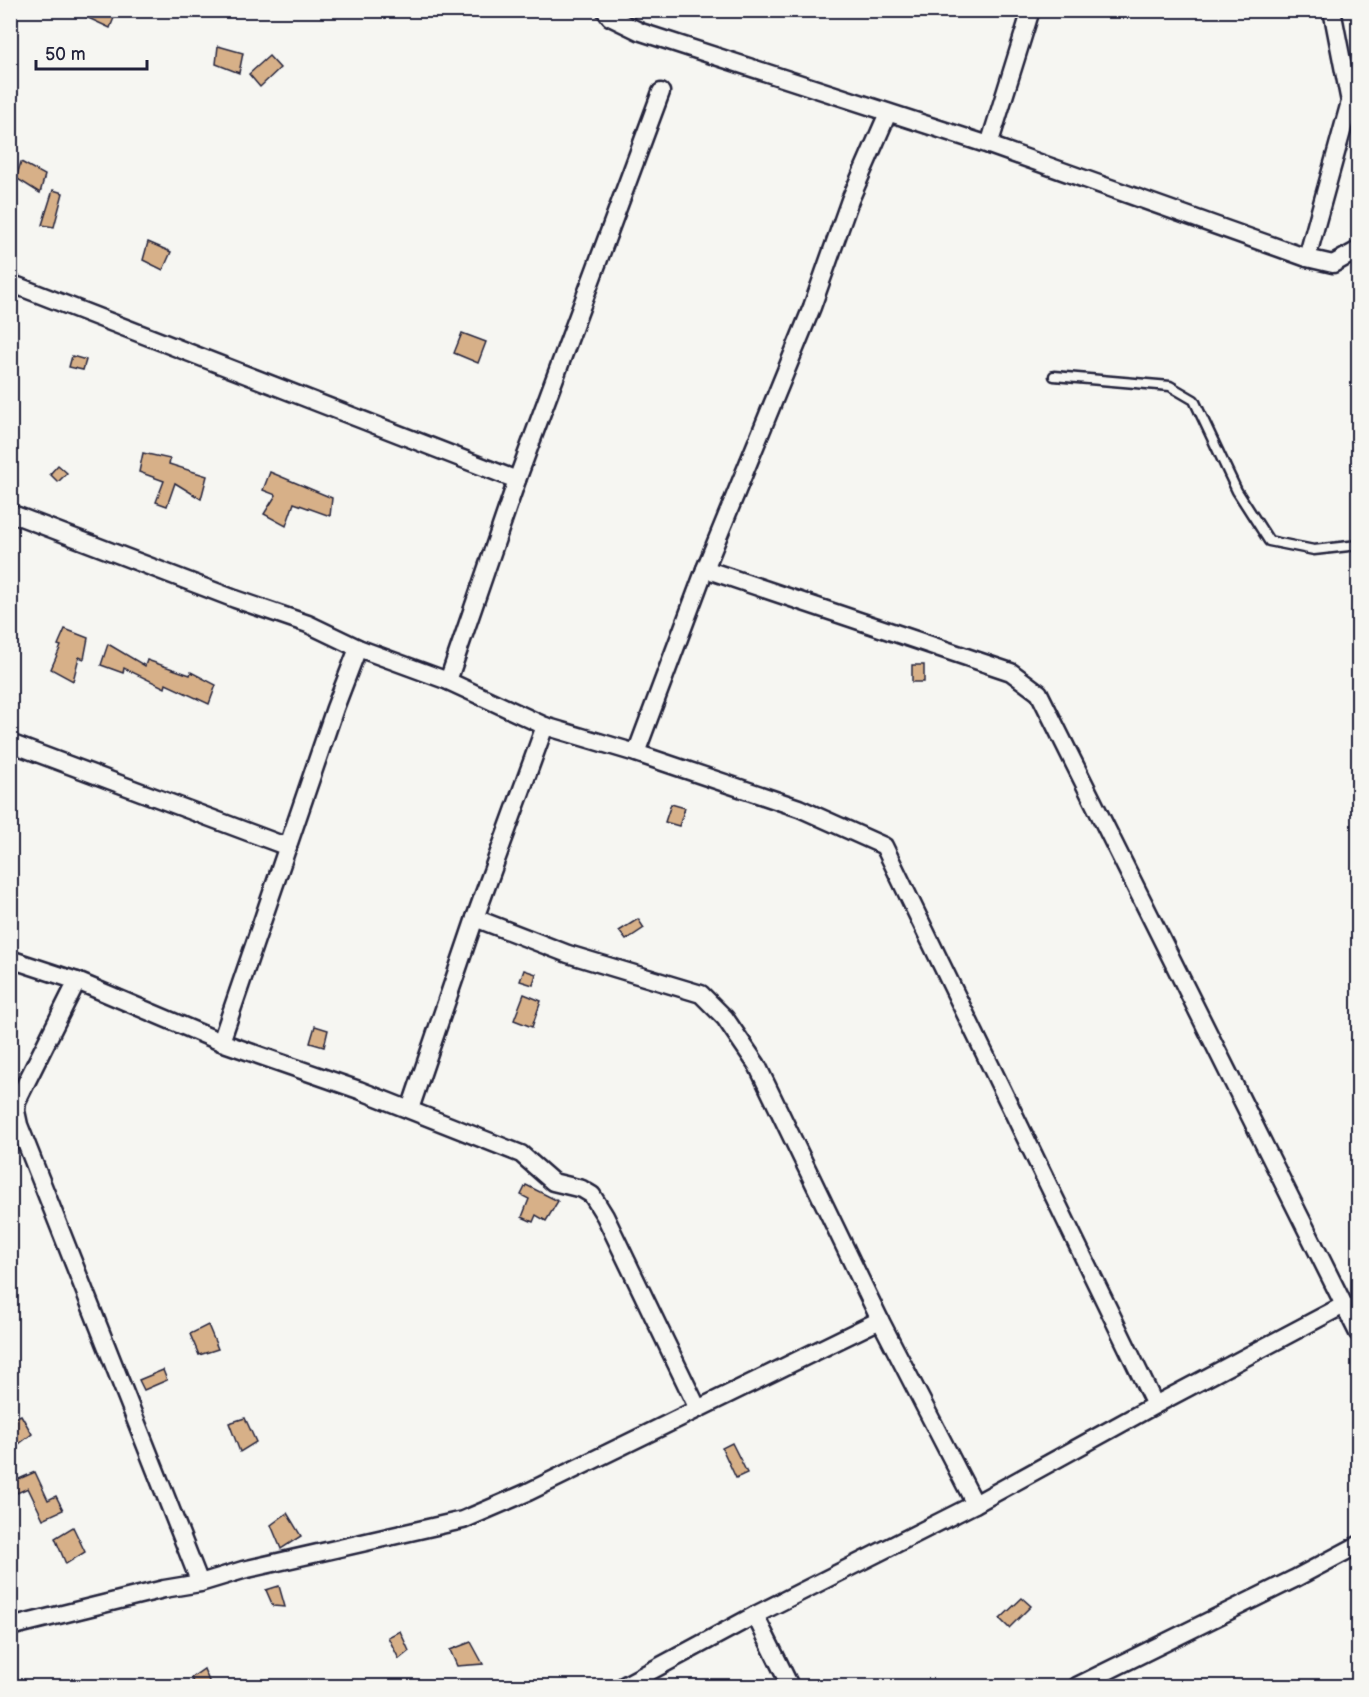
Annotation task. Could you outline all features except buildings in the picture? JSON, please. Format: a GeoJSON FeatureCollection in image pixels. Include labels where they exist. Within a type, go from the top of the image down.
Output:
{"type":"FeatureCollection","features":[{"type":"Feature","properties":{"kind":"street"},"geometry":{"type":"LineString","coordinates":[[605,10],[610,17],[641,32],[989,145],[1307,258],[1334,264],[1359,250]]}},
{"type":"Feature","properties":{"kind":"street"},"geometry":{"type":"LineString","coordinates":[[989,145],[1031,10]]}},
{"type":"Feature","properties":{"kind":"street"},"geometry":{"type":"LineString","coordinates":[[1307,258],[1350,102],[1332,10]]}},
{"type":"Feature","properties":{"kind":"street"},"geometry":{"type":"LineString","coordinates":[[448,681],[517,480],[661,92]]}},
{"type":"Feature","properties":{"kind":"street"},"geometry":{"type":"LineString","coordinates":[[636,753],[705,569],[813,307],[850,200],[888,113]]}},
{"type":"Feature","properties":{"kind":"street"},"geometry":{"type":"LineString","coordinates":[[10,284],[517,480]]}},
{"type":"Feature","properties":{"kind":"street"},"geometry":{"type":"LineString","coordinates":[[10,513],[235,599],[308,624],[358,648],[448,681],[545,726],[636,753],[799,808],[884,846],[1155,1405]]}},
{"type":"Feature","properties":{"kind":"street"},"geometry":{"type":"LineString","coordinates":[[705,569],[1011,672],[1039,693],[1359,1333]]}},
{"type":"Feature","properties":{"kind":"street"},"geometry":{"type":"LineString","coordinates":[[221,1042],[335,708],[358,648]]}},
{"type":"Feature","properties":{"kind":"street"},"geometry":{"type":"LineString","coordinates":[[410,1109],[475,918],[545,726]]}},
{"type":"Feature","properties":{"kind":"street"},"geometry":{"type":"LineString","coordinates":[[10,743],[288,847]]}},
{"type":"Feature","properties":{"kind":"street"},"geometry":{"type":"LineString","coordinates":[[475,918],[568,954],[701,994],[725,1018],[758,1065],[880,1320],[975,1504]]}},
{"type":"Feature","properties":{"kind":"street"},"geometry":{"type":"LineString","coordinates":[[10,959],[77,981],[221,1042],[410,1109],[521,1154],[553,1182],[582,1189],[592,1195],[605,1216],[698,1408]]}},
{"type":"Feature","properties":{"kind":"street"},"geometry":{"type":"LineString","coordinates":[[77,981],[17,1101],[16,1110],[23,1135],[200,1582]]}},
{"type":"Feature","properties":{"kind":"street"},"geometry":{"type":"LineString","coordinates":[[623,1686],[975,1504],[1344,1305]]}},
{"type":"Feature","properties":{"kind":"street"},"geometry":{"type":"LineString","coordinates":[[10,1628],[243,1570],[463,1520],[528,1492],[880,1320]]}},
{"type":"Feature","properties":{"kind":"street"},"geometry":{"type":"LineString","coordinates":[[1077,1686],[1294,1580],[1359,1545]]}},
{"type":"Feature","properties":{"kind":"street"},"geometry":{"type":"LineString","coordinates":[[755,1616],[790,1686]]}},
{"type":"Feature","properties":{"kind":"lane"},"geometry":{"type":"LineString","coordinates":[[1054,376],[1170,386],[1194,400],[1237,491],[1269,541],[1314,550],[1359,544]]}}]}
